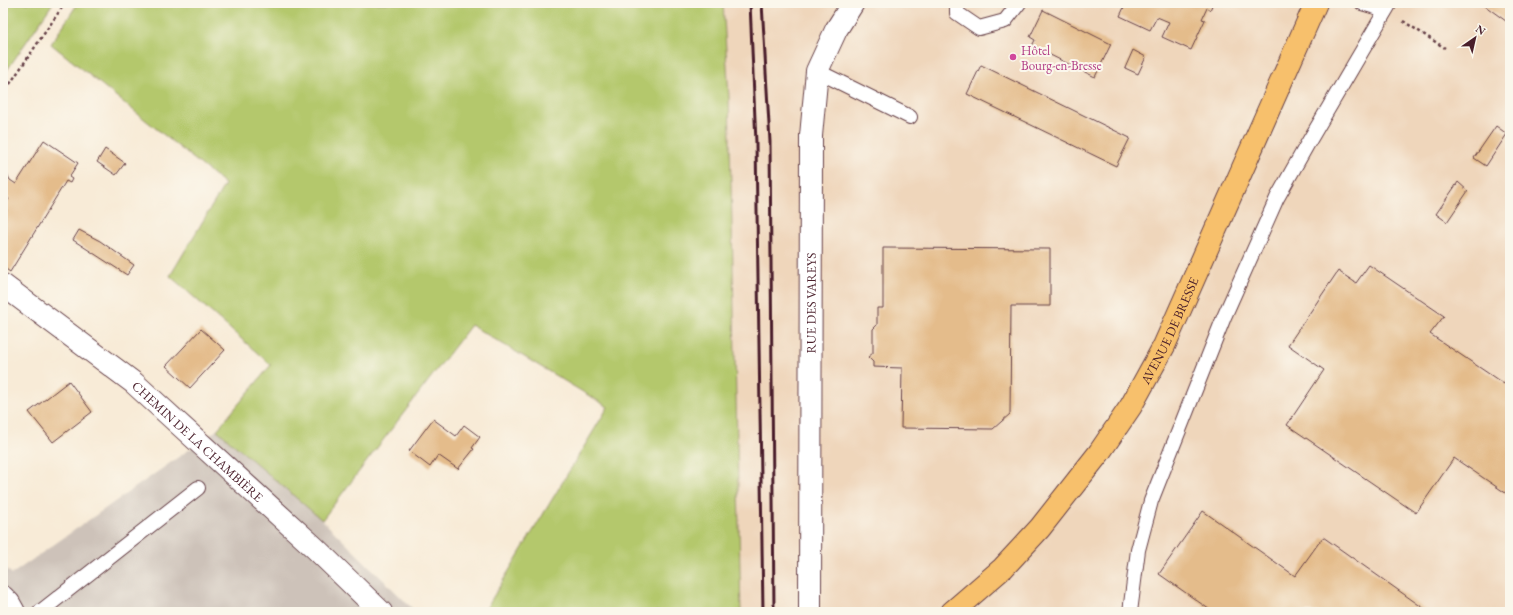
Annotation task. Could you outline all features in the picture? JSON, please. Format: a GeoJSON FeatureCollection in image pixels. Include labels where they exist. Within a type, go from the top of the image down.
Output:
{"type":"FeatureCollection","features":[{"type":"Feature","properties":{"kind":"main road","name":"AVENUE DE BRESSE"},"geometry":{"type":"LineString","coordinates":[[952,612],[1003,568],[1040,528],[1099,453],[1131,406],[1164,346],[1316,3]]}},
{"type":"Feature","properties":{"kind":"street","name":"RUE DES VAREYS"},"geometry":{"type":"LineString","coordinates":[[810,612],[811,136],[817,71],[836,30],[853,3]]}},
{"type":"Feature","properties":{"kind":"street","name":"CHEMIN DE LA CHAMBIÈRE"},"geometry":{"type":"LineString","coordinates":[[3,285],[134,383],[315,548],[381,612]]}},
{"type":"Feature","properties":{"kind":"street"},"geometry":{"type":"LineString","coordinates":[[3,597],[9,603],[14,612]]}},
{"type":"Feature","properties":{"kind":"lane"},"geometry":{"type":"LineString","coordinates":[[956,3],[957,13],[979,28],[1005,21],[1019,3]]}},
{"type":"Feature","properties":{"kind":"lane"},"geometry":{"type":"LineString","coordinates":[[1130,612],[1138,550],[1151,500],[1224,317],[1277,198],[1388,6],[1362,3]]}},
{"type":"Feature","properties":{"kind":"lane"},"geometry":{"type":"LineString","coordinates":[[817,71],[910,117]]}},
{"type":"Feature","properties":{"kind":"lane"},"geometry":{"type":"LineString","coordinates":[[40,612],[198,488]]}},
{"type":"Feature","properties":{"kind":"path"},"geometry":{"type":"LineString","coordinates":[[3,94],[65,3]]}},
{"type":"Feature","properties":{"kind":"path"},"geometry":{"type":"LineString","coordinates":[[1388,6],[1445,48]]}},
{"type":"Feature","properties":{"kind":"shaded area"},"geometry":{"type":"Polygon","coordinates":[[[723,3],[1510,3],[1510,612],[741,612],[729,97],[723,3]]]}},
{"type":"Feature","properties":{"kind":"shaded area"},"geometry":{"type":"Polygon","coordinates":[[[217,430],[322,520],[416,612],[3,612],[3,566],[12,574],[217,430]]]}},
{"type":"Feature","properties":{"kind":"green space"},"geometry":{"type":"Polygon","coordinates":[[[3,3],[53,3],[3,76],[3,3]]]}},
{"type":"Feature","properties":{"kind":"green space"},"geometry":{"type":"Polygon","coordinates":[[[78,3],[723,3],[729,97],[741,612],[484,612],[608,407],[471,325],[322,520],[217,430],[271,365],[170,276],[225,184],[51,44],[78,3]]]}},
{"type":"Feature","properties":{"kind":"building"},"geometry":{"type":"Polygon","coordinates":[[[1126,3],[1213,3],[1210,10],[1207,8],[1202,19],[1205,20],[1191,50],[1162,37],[1169,22],[1157,17],[1150,30],[1120,16],[1126,3]]]}},
{"type":"Feature","properties":{"kind":"building"},"geometry":{"type":"Polygon","coordinates":[[[1481,3],[1510,3],[1510,24],[1481,3]]]}},
{"type":"Feature","properties":{"kind":"building"},"geometry":{"type":"Polygon","coordinates":[[[1043,10],[1111,44],[1095,77],[1032,46],[1035,40],[1030,37],[1043,10]]]}},
{"type":"Feature","properties":{"kind":"building"},"geometry":{"type":"Polygon","coordinates":[[[1133,50],[1146,57],[1138,74],[1125,68],[1133,50]]]}},
{"type":"Feature","properties":{"kind":"building"},"geometry":{"type":"Polygon","coordinates":[[[981,65],[1130,138],[1116,166],[967,94],[981,65]]]}},
{"type":"Feature","properties":{"kind":"building"},"geometry":{"type":"Polygon","coordinates":[[[1496,126],[1507,134],[1486,166],[1474,158],[1496,126]]]}},
{"type":"Feature","properties":{"kind":"building"},"geometry":{"type":"Polygon","coordinates":[[[44,140],[78,163],[69,177],[72,179],[70,183],[66,181],[10,272],[3,267],[3,216],[7,210],[3,207],[9,199],[3,194],[3,168],[7,171],[6,172],[10,180],[16,184],[44,140]]]}},
{"type":"Feature","properties":{"kind":"building"},"geometry":{"type":"Polygon","coordinates":[[[105,149],[125,163],[116,175],[97,162],[105,149]]]}},
{"type":"Feature","properties":{"kind":"building"},"geometry":{"type":"Polygon","coordinates":[[[1458,182],[1468,191],[1447,222],[1436,214],[1458,182]]]}},
{"type":"Feature","properties":{"kind":"building"},"geometry":{"type":"Polygon","coordinates":[[[79,230],[100,241],[134,265],[127,275],[73,240],[79,230]]]}},
{"type":"Feature","properties":{"kind":"building"},"geometry":{"type":"Polygon","coordinates":[[[883,248],[1050,249],[1050,306],[1011,306],[1010,414],[993,429],[901,428],[902,368],[873,367],[873,362],[868,357],[873,353],[873,329],[877,325],[877,308],[883,308],[883,248]]]}},
{"type":"Feature","properties":{"kind":"building"},"geometry":{"type":"Polygon","coordinates":[[[1369,265],[1444,316],[1430,334],[1504,384],[1510,375],[1510,496],[1454,458],[1416,513],[1287,425],[1324,370],[1288,345],[1338,271],[1356,283],[1369,265]]]}},
{"type":"Feature","properties":{"kind":"building"},"geometry":{"type":"Polygon","coordinates":[[[201,329],[225,350],[190,388],[166,366],[201,329]]]}},
{"type":"Feature","properties":{"kind":"building"},"geometry":{"type":"Polygon","coordinates":[[[69,381],[92,412],[53,442],[29,412],[69,381]]]}},
{"type":"Feature","properties":{"kind":"building"},"geometry":{"type":"Polygon","coordinates":[[[433,419],[456,436],[464,425],[480,437],[472,448],[474,449],[458,469],[438,455],[430,467],[409,451],[433,419]]]}},
{"type":"Feature","properties":{"kind":"building"},"geometry":{"type":"Polygon","coordinates":[[[1203,511],[1295,576],[1323,537],[1429,612],[1213,612],[1159,574],[1203,511]]]}},
{"type":"Feature","properties":{"kind":"railway"},"geometry":{"type":"LineString","coordinates":[[750,3],[756,143],[763,612]]}},
{"type":"Feature","properties":{"kind":"railway"},"geometry":{"type":"LineString","coordinates":[[762,3],[770,142],[774,612]]}},
{"type":"Feature","properties":{"kind":"place","name":"Hôtel Bourg-en-Bresse"},"geometry":{"type":"Point","coordinates":[1013,57]}}]}
